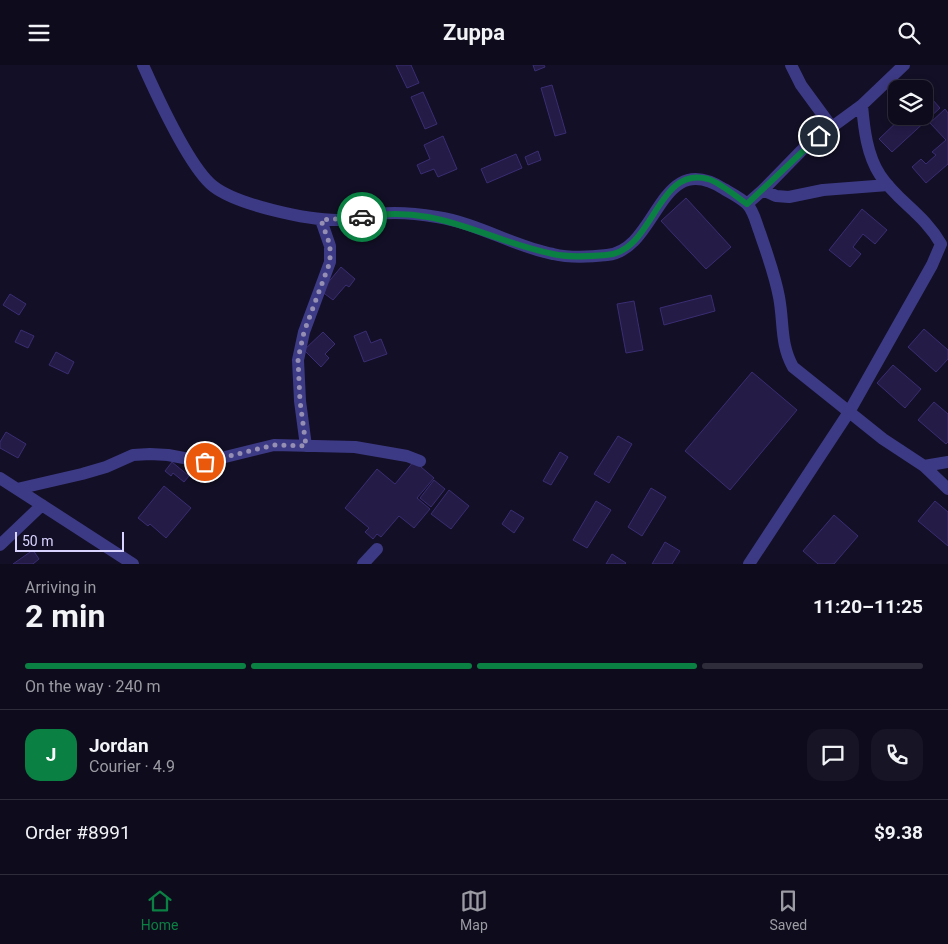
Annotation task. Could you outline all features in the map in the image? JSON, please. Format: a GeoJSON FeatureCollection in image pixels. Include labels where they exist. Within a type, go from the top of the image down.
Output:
{"type":"FeatureCollection","features":[{"type":"Feature","properties":{"kind":"lane"},"geometry":{"type":"LineString","coordinates":[[142,65],[176,132],[211,185],[225,193],[266,207],[321,220],[346,220],[380,213],[438,217],[553,255],[581,257],[610,255],[625,249],[637,240],[666,195],[679,183],[701,179],[710,180],[747,204],[754,216],[774,271],[780,300],[782,338],[787,356],[793,367],[848,412],[924,466],[948,489]]}},
{"type":"Feature","properties":{"kind":"lane"},"geometry":{"type":"LineString","coordinates":[[791,65],[801,85],[831,126]]}},
{"type":"Feature","properties":{"kind":"lane"},"geometry":{"type":"LineString","coordinates":[[747,204],[806,147],[831,126],[862,105],[904,65]]}},
{"type":"Feature","properties":{"kind":"lane"},"geometry":{"type":"LineString","coordinates":[[749,564],[848,412],[945,241],[888,185],[874,164],[866,139],[862,105]]}},
{"type":"Feature","properties":{"kind":"lane"},"geometry":{"type":"LineString","coordinates":[[763,190],[776,196],[789,197],[824,190],[888,185]]}},
{"type":"Feature","properties":{"kind":"lane"},"geometry":{"type":"LineString","coordinates":[[306,446],[300,401],[298,359],[304,332],[330,262],[330,245],[321,220]]}},
{"type":"Feature","properties":{"kind":"lane"},"geometry":{"type":"LineString","coordinates":[[17,489],[106,467],[132,455],[168,455],[205,462],[274,445],[356,447],[407,456],[420,461]]}},
{"type":"Feature","properties":{"kind":"lane"},"geometry":{"type":"LineString","coordinates":[[924,466],[948,462]]}},
{"type":"Feature","properties":{"kind":"lane"},"geometry":{"type":"LineString","coordinates":[[0,479],[133,564]]}},
{"type":"Feature","properties":{"kind":"lane"},"geometry":{"type":"LineString","coordinates":[[0,545],[42,505]]}},
{"type":"Feature","properties":{"kind":"lane"},"geometry":{"type":"LineString","coordinates":[[363,564],[377,549]]}},
{"type":"Feature","properties":{"kind":"building"},"geometry":{"type":"Polygon","coordinates":[[[396,65],[411,65],[419,83],[407,88],[396,65]]]}},
{"type":"Feature","properties":{"kind":"building"},"geometry":{"type":"Polygon","coordinates":[[[533,65],[544,65],[545,67],[535,71],[533,65]]]}},
{"type":"Feature","properties":{"kind":"building"},"geometry":{"type":"Polygon","coordinates":[[[552,85],[566,133],[555,136],[541,88],[552,85]]]}},
{"type":"Feature","properties":{"kind":"building"},"geometry":{"type":"Polygon","coordinates":[[[423,92],[437,124],[425,129],[411,97],[423,92]]]}},
{"type":"Feature","properties":{"kind":"building"},"geometry":{"type":"Polygon","coordinates":[[[933,100],[940,108],[933,114],[933,100]]]}},
{"type":"Feature","properties":{"kind":"building"},"geometry":{"type":"Polygon","coordinates":[[[945,109],[948,113],[948,164],[926,183],[912,167],[921,159],[926,164],[936,155],[932,152],[946,140],[932,125],[933,120],[945,109]]]}},
{"type":"Feature","properties":{"kind":"building"},"geometry":{"type":"Polygon","coordinates":[[[894,125],[921,125],[892,152],[879,139],[894,125]]]}},
{"type":"Feature","properties":{"kind":"building"},"geometry":{"type":"Polygon","coordinates":[[[443,136],[457,169],[438,177],[434,169],[421,174],[417,165],[430,159],[424,145],[443,136]]]}},
{"type":"Feature","properties":{"kind":"building"},"geometry":{"type":"Polygon","coordinates":[[[538,151],[541,160],[528,165],[525,157],[538,151]]]}},
{"type":"Feature","properties":{"kind":"building"},"geometry":{"type":"Polygon","coordinates":[[[516,154],[522,168],[487,183],[481,169],[516,154]]]}},
{"type":"Feature","properties":{"kind":"building"},"geometry":{"type":"Polygon","coordinates":[[[686,198],[731,247],[706,269],[661,221],[686,198]]]}},
{"type":"Feature","properties":{"kind":"building"},"geometry":{"type":"Polygon","coordinates":[[[862,209],[887,230],[875,244],[863,234],[853,247],[861,254],[850,267],[829,250],[862,209]]]}},
{"type":"Feature","properties":{"kind":"building"},"geometry":{"type":"Polygon","coordinates":[[[341,267],[355,279],[349,287],[346,285],[333,300],[321,291],[341,267]]]}},
{"type":"Feature","properties":{"kind":"building"},"geometry":{"type":"Polygon","coordinates":[[[10,294],[26,304],[19,315],[3,305],[10,294]]]}},
{"type":"Feature","properties":{"kind":"building"},"geometry":{"type":"Polygon","coordinates":[[[711,295],[715,311],[664,325],[660,308],[711,295]]]}},
{"type":"Feature","properties":{"kind":"building"},"geometry":{"type":"Polygon","coordinates":[[[634,301],[643,350],[626,353],[617,304],[634,301]]]}},
{"type":"Feature","properties":{"kind":"building"},"geometry":{"type":"Polygon","coordinates":[[[924,329],[948,350],[948,359],[936,372],[908,347],[924,329]]]}},
{"type":"Feature","properties":{"kind":"building"},"geometry":{"type":"Polygon","coordinates":[[[21,330],[34,336],[28,348],[15,342],[21,330]]]}},
{"type":"Feature","properties":{"kind":"building"},"geometry":{"type":"Polygon","coordinates":[[[366,331],[371,343],[381,339],[387,354],[364,362],[354,336],[366,331]]]}},
{"type":"Feature","properties":{"kind":"building"},"geometry":{"type":"Polygon","coordinates":[[[323,332],[335,344],[325,354],[329,358],[321,367],[304,350],[323,332]]]}},
{"type":"Feature","properties":{"kind":"building"},"geometry":{"type":"Polygon","coordinates":[[[56,352],[74,362],[68,374],[49,365],[56,352]]]}},
{"type":"Feature","properties":{"kind":"building"},"geometry":{"type":"Polygon","coordinates":[[[893,365],[921,389],[905,408],[877,383],[893,365]]]}},
{"type":"Feature","properties":{"kind":"building"},"geometry":{"type":"Polygon","coordinates":[[[752,372],[797,410],[730,490],[685,451],[752,372]]]}},
{"type":"Feature","properties":{"kind":"building"},"geometry":{"type":"Polygon","coordinates":[[[934,402],[948,414],[948,442],[946,444],[918,420],[934,402]]]}},
{"type":"Feature","properties":{"kind":"building"},"geometry":{"type":"Polygon","coordinates":[[[6,432],[26,444],[18,458],[0,448],[0,442],[6,432]]]}},
{"type":"Feature","properties":{"kind":"building"},"geometry":{"type":"Polygon","coordinates":[[[618,436],[632,444],[609,483],[594,474],[618,436]]]}},
{"type":"Feature","properties":{"kind":"building"},"geometry":{"type":"Polygon","coordinates":[[[560,452],[568,457],[551,485],[543,481],[560,452]]]}},
{"type":"Feature","properties":{"kind":"building"},"geometry":{"type":"Polygon","coordinates":[[[414,461],[434,478],[417,498],[430,509],[414,528],[399,516],[381,537],[377,534],[373,539],[365,532],[369,528],[345,508],[377,469],[395,484],[414,461]]]}},
{"type":"Feature","properties":{"kind":"building"},"geometry":{"type":"Polygon","coordinates":[[[172,462],[189,476],[184,482],[173,473],[171,476],[165,471],[172,462]]]}},
{"type":"Feature","properties":{"kind":"building"},"geometry":{"type":"Polygon","coordinates":[[[434,480],[445,489],[431,507],[420,498],[434,480]]]}},
{"type":"Feature","properties":{"kind":"building"},"geometry":{"type":"Polygon","coordinates":[[[164,486],[191,508],[166,538],[150,524],[148,526],[138,518],[164,486]]]}},
{"type":"Feature","properties":{"kind":"building"},"geometry":{"type":"Polygon","coordinates":[[[651,488],[666,497],[642,536],[628,527],[651,488]]]}},
{"type":"Feature","properties":{"kind":"building"},"geometry":{"type":"Polygon","coordinates":[[[449,490],[469,506],[451,529],[431,514],[449,490]]]}},
{"type":"Feature","properties":{"kind":"building"},"geometry":{"type":"Polygon","coordinates":[[[596,501],[611,510],[587,548],[573,540],[596,501]]]}},
{"type":"Feature","properties":{"kind":"building"},"geometry":{"type":"Polygon","coordinates":[[[935,501],[948,512],[948,546],[918,521],[935,501]]]}},
{"type":"Feature","properties":{"kind":"building"},"geometry":{"type":"Polygon","coordinates":[[[511,510],[524,518],[514,533],[502,524],[511,510]]]}},
{"type":"Feature","properties":{"kind":"building"},"geometry":{"type":"Polygon","coordinates":[[[834,515],[858,536],[834,564],[818,564],[803,551],[834,515]]]}},
{"type":"Feature","properties":{"kind":"building"},"geometry":{"type":"Polygon","coordinates":[[[665,542],[680,551],[672,564],[652,564],[665,542]]]}},
{"type":"Feature","properties":{"kind":"building"},"geometry":{"type":"Polygon","coordinates":[[[33,550],[39,559],[33,564],[13,564],[33,550]]]}},
{"type":"Feature","properties":{"kind":"building"},"geometry":{"type":"Polygon","coordinates":[[[612,554],[626,563],[606,564],[612,554]]]}},
{"type":"Feature","properties":{"kind":"way so far"},"geometry":{"type":"LineString","coordinates":[[205,462],[274,445],[306,446],[300,401],[298,359],[304,332],[330,262],[330,245],[321,220],[346,220],[362,217]]}},
{"type":"Feature","properties":{"kind":"route"},"geometry":{"type":"LineString","coordinates":[[362,217],[380,213],[438,217],[553,255],[581,257],[610,255],[625,249],[637,240],[666,195],[679,183],[688,180],[710,180],[747,204],[819,136]]}}]}
